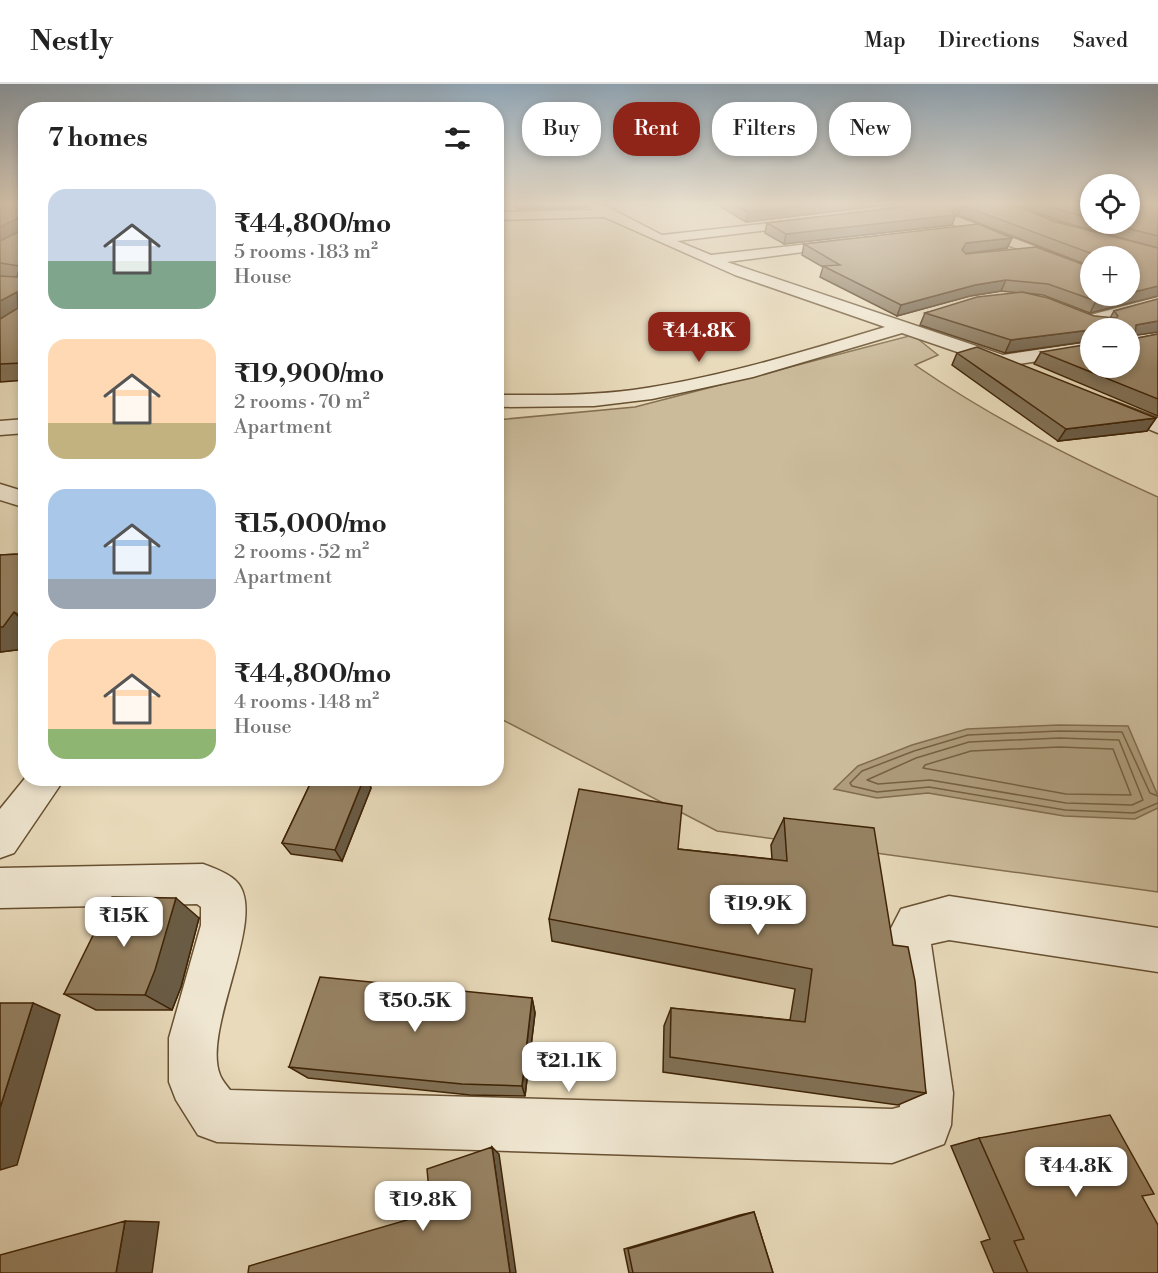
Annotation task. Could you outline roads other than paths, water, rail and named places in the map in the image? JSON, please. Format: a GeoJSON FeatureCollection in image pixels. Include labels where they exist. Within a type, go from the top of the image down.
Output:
{"type":"FeatureCollection","features":[{"type":"Feature","properties":{"kind":"street"},"geometry":{"type":"LineString","coordinates":[[709,259],[716,258]]}},
{"type":"Feature","properties":{"kind":"street"},"geometry":{"type":"LineString","coordinates":[[740,272],[813,258]]}},
{"type":"Feature","properties":{"kind":"street"},"geometry":{"type":"LineString","coordinates":[[1058,258],[1080,268]]}},
{"type":"Feature","properties":{"kind":"street"},"geometry":{"type":"LineString","coordinates":[[709,259],[740,272],[1004,361],[1037,375]]}},
{"type":"Feature","properties":{"kind":"street"},"geometry":{"type":"LineString","coordinates":[[1140,292],[1158,301]]}},
{"type":"Feature","properties":{"kind":"street"},"geometry":{"type":"LineString","coordinates":[[1113,318],[1158,301]]}},
{"type":"Feature","properties":{"kind":"street"},"geometry":{"type":"LineString","coordinates":[[1070,314],[1080,318]]}},
{"type":"Feature","properties":{"kind":"street"},"geometry":{"type":"LineString","coordinates":[[504,401],[552,401],[650,394],[784,364],[924,317]]}},
{"type":"Feature","properties":{"kind":"street"},"geometry":{"type":"LineString","coordinates":[[1004,361],[1080,350]]}},
{"type":"Feature","properties":{"kind":"street"},"geometry":{"type":"LineString","coordinates":[[1090,398],[1153,421]]}},
{"type":"Feature","properties":{"kind":"street"},"geometry":{"type":"LineString","coordinates":[[0,491],[18,498]]}},
{"type":"Feature","properties":{"kind":"street"},"geometry":{"type":"LineString","coordinates":[[0,840],[41,786]]}},
{"type":"Feature","properties":{"kind":"street"},"geometry":{"type":"LineString","coordinates":[[0,888],[203,884],[222,896],[223,925],[193,1038],[194,1082],[217,1116],[892,1136],[925,1125],[927,1093],[908,938],[917,925],[949,918],[1158,950]]}},
{"type":"Feature","properties":{"kind":"water"},"geometry":{"type":"Polygon","coordinates":[[[1059,725],[1128,726],[1158,796],[1158,808],[1135,819],[1064,816],[928,793],[877,798],[834,789],[858,766],[912,745],[967,729],[1059,725]]]}}]}
